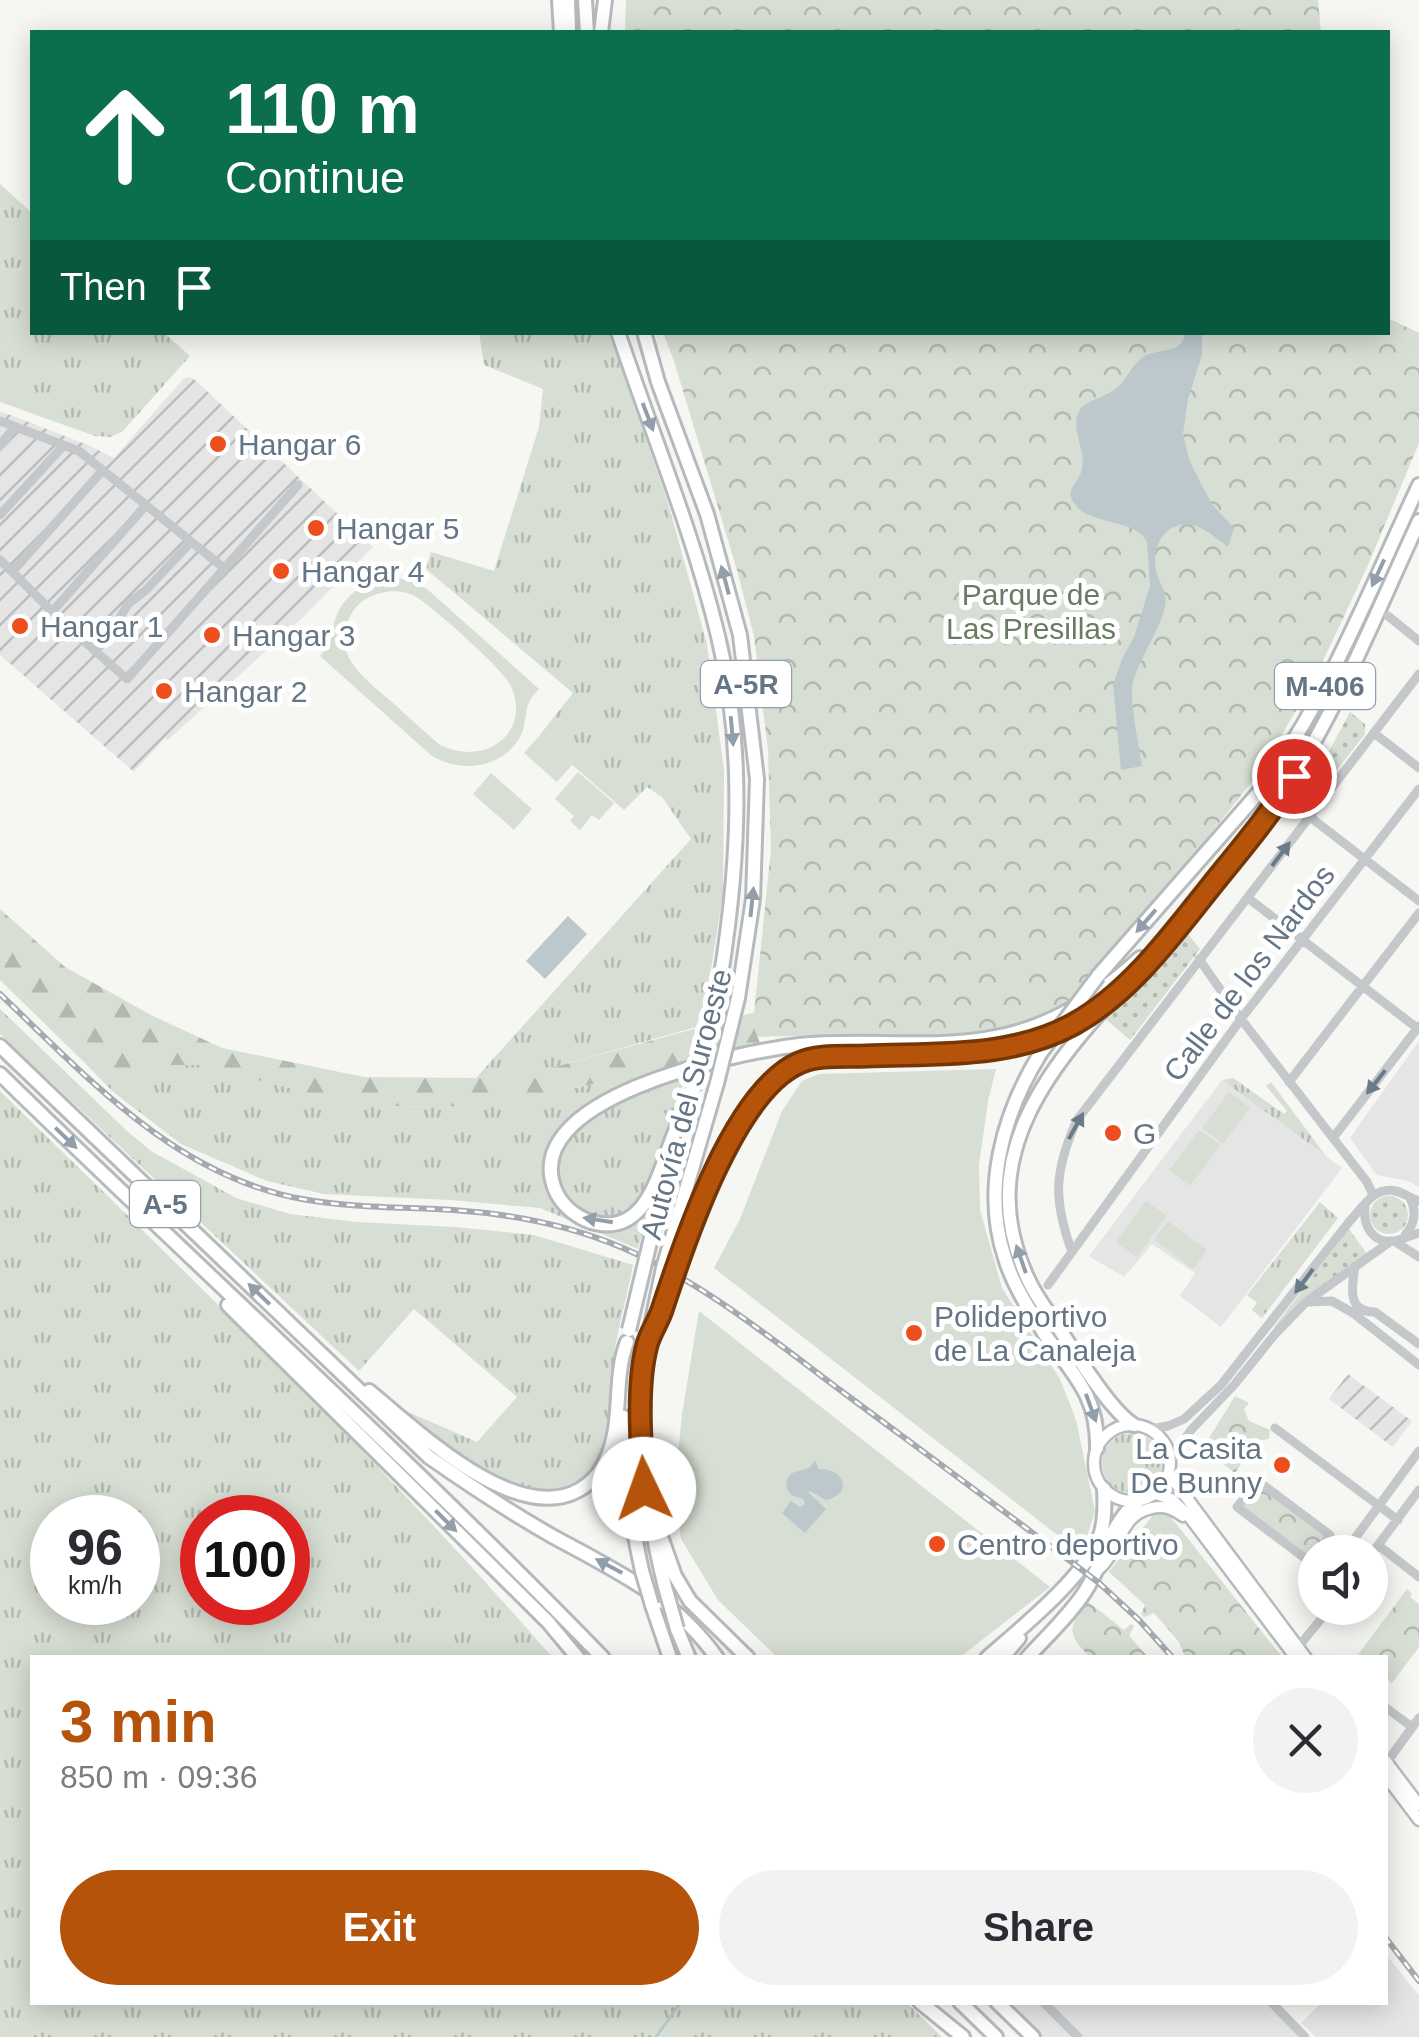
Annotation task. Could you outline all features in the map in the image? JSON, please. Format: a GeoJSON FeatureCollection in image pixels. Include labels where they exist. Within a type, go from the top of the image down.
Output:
{"type":"FeatureCollection","features":[{"type":"Feature","properties":{"kind":"highway"},"geometry":{"type":"LineString","coordinates":[[559,0],[561,30]]}},
{"type":"Feature","properties":{"kind":"highway"},"geometry":{"type":"LineString","coordinates":[[568,0],[569,30]]}},
{"type":"Feature","properties":{"kind":"highway"},"geometry":{"type":"LineString","coordinates":[[585,0],[587,30]]}},
{"type":"Feature","properties":{"kind":"highway"},"geometry":{"type":"LineString","coordinates":[[601,30],[605,0]]}},
{"type":"Feature","properties":{"kind":"highway","name":"Autovía del Suroeste"},"geometry":{"type":"LineString","coordinates":[[619,335],[679,500],[719,638],[736,771],[733,895],[717,999],[660,1200],[628,1336],[622,1450],[628,1507],[642,1571],[669,1655]]}},
{"type":"Feature","properties":{"kind":"highway","name":"Autovía del Suroeste"},"geometry":{"type":"LineString","coordinates":[[645,335],[707,514],[740,635],[756,779],[753,899],[738,998],[663,1268],[642,1392],[644,1489],[650,1527],[665,1587],[683,1625],[688,1655]]}},
{"type":"Feature","properties":{"kind":"highway","name":"M-406"},"geometry":{"type":"LineString","coordinates":[[1097,1448],[1097,1426],[1090,1401],[1017,1288],[1004,1258],[995,1205],[996,1183],[1015,1101],[1040,1054],[1098,976],[1260,792],[1283,759],[1317,703],[1419,484]]}},
{"type":"Feature","properties":{"kind":"highway","name":"M-406"},"geometry":{"type":"LineString","coordinates":[[1134,1424],[1114,1408],[1029,1282],[1016,1247],[1009,1201],[1018,1136],[1036,1094],[1056,1065],[1172,935],[1280,799],[1330,711],[1419,520]]}},
{"type":"Feature","properties":{"kind":"highway"},"geometry":{"type":"LineString","coordinates":[[691,1094],[657,1184],[642,1208],[613,1224],[596,1223],[572,1212],[556,1192],[552,1164],[567,1130],[594,1108],[664,1075],[747,1054],[801,1045],[969,1041],[1044,1022],[1098,992],[1131,966],[1217,879]]}},
{"type":"Feature","properties":{"kind":"highway"},"geometry":{"type":"LineString","coordinates":[[647,1346],[682,1248],[728,1142],[780,1075],[799,1062],[826,1057],[978,1052],[1015,1046],[1075,1024],[1117,994]]}},
{"type":"Feature","properties":{"kind":"highway","name":"Autovía del Suroeste"},"geometry":{"type":"LineString","coordinates":[[0,1046],[429,1457],[500,1506],[635,1580],[715,1655]]}},
{"type":"Feature","properties":{"kind":"highway","name":"A-5"},"geometry":{"type":"LineString","coordinates":[[0,1074],[600,1655]]}},
{"type":"Feature","properties":{"kind":"highway"},"geometry":{"type":"LineString","coordinates":[[131,1202],[154,1232],[562,1637],[574,1655]]}},
{"type":"Feature","properties":{"kind":"highway"},"geometry":{"type":"LineString","coordinates":[[330,1362],[482,1476],[520,1495],[556,1498],[588,1485],[607,1458],[615,1428],[620,1360],[628,1336]]}},
{"type":"Feature","properties":{"kind":"highway"},"geometry":{"type":"LineString","coordinates":[[644,1489],[676,1576],[690,1601],[745,1655]]}},
{"type":"Feature","properties":{"kind":"highway"},"geometry":{"type":"LineString","coordinates":[[1005,1655],[1083,1566],[1099,1538],[1104,1489]]}},
{"type":"Feature","properties":{"kind":"highway"},"geometry":{"type":"LineString","coordinates":[[1030,1655],[1079,1600],[1118,1522],[1138,1500]]}},
{"type":"Feature","properties":{"kind":"highway"},"geometry":{"type":"LineString","coordinates":[[1018,1655],[1095,1572]]}},
{"type":"Feature","properties":{"kind":"highway"},"geometry":{"type":"LineString","coordinates":[[989,1655],[1067,1584]]}},
{"type":"Feature","properties":{"kind":"highway"},"geometry":{"type":"LineString","coordinates":[[683,1625],[722,1655]]}},
{"type":"Feature","properties":{"kind":"highway"},"geometry":{"type":"LineString","coordinates":[[924,2005],[963,2037]]}},
{"type":"Feature","properties":{"kind":"highway"},"geometry":{"type":"LineString","coordinates":[[963,2005],[996,2037]]}},
{"type":"Feature","properties":{"kind":"highway"},"geometry":{"type":"LineString","coordinates":[[1000,2005],[1036,2037]]}},
{"type":"Feature","properties":{"kind":"highway"},"geometry":{"type":"LineString","coordinates":[[1013,2005],[1036,2037]]}},
{"type":"Feature","properties":{"kind":"main road"},"geometry":{"type":"LineString","coordinates":[[1156,1494],[1169,1474],[1166,1445],[1150,1429],[1134,1424],[1109,1433],[1094,1455],[1095,1471],[1104,1489],[1120,1499],[1138,1500],[1156,1494],[1178,1504],[1298,1654]]}},
{"type":"Feature","properties":{"kind":"main road"},"geometry":{"type":"LineString","coordinates":[[1169,1474],[1298,1654]]}},
{"type":"Feature","properties":{"kind":"main road"},"geometry":{"type":"LineString","coordinates":[[1095,1572],[1108,1561],[1130,1520],[1149,1508],[1174,1510],[1210,1546]]}},
{"type":"Feature","properties":{"kind":"main road"},"geometry":{"type":"LineString","coordinates":[[1388,1764],[1419,1805]]}},
{"type":"Feature","properties":{"kind":"main road"},"geometry":{"type":"LineString","coordinates":[[1388,1779],[1419,1820]]}},
{"type":"Feature","properties":{"kind":"street"},"geometry":{"type":"LineString","coordinates":[[0,421],[79,450],[225,569]]}},
{"type":"Feature","properties":{"kind":"street"},"geometry":{"type":"LineString","coordinates":[[0,445],[15,427]]}},
{"type":"Feature","properties":{"kind":"street"},"geometry":{"type":"LineString","coordinates":[[0,515],[64,444]]}},
{"type":"Feature","properties":{"kind":"street"},"geometry":{"type":"LineString","coordinates":[[12,572],[103,470]]}},
{"type":"Feature","properties":{"kind":"street"},"geometry":{"type":"LineString","coordinates":[[0,560],[127,679],[298,485]]}},
{"type":"Feature","properties":{"kind":"street"},"geometry":{"type":"LineString","coordinates":[[52,612],[146,506]]}},
{"type":"Feature","properties":{"kind":"street"},"geometry":{"type":"LineString","coordinates":[[95,651],[128,604],[191,542]]}},
{"type":"Feature","properties":{"kind":"street"},"geometry":{"type":"LineString","coordinates":[[1388,616],[1419,641]]}},
{"type":"Feature","properties":{"kind":"street"},"geometry":{"type":"LineString","coordinates":[[1072,1252],[1059,1208],[1062,1152],[1077,1120],[1419,674]]}},
{"type":"Feature","properties":{"kind":"street"},"geometry":{"type":"LineString","coordinates":[[1374,733],[1419,768]]}},
{"type":"Feature","properties":{"kind":"street","name":"Calle de los Nardos"},"geometry":{"type":"LineString","coordinates":[[1048,1285],[1242,1020],[1419,789]]}},
{"type":"Feature","properties":{"kind":"street"},"geometry":{"type":"LineString","coordinates":[[1310,816],[1419,900]]}},
{"type":"Feature","properties":{"kind":"street"},"geometry":{"type":"LineString","coordinates":[[1248,898],[1418,1027],[1333,1138]]}},
{"type":"Feature","properties":{"kind":"street"},"geometry":{"type":"LineString","coordinates":[[1290,1082],[1419,913]]}},
{"type":"Feature","properties":{"kind":"street"},"geometry":{"type":"LineString","coordinates":[[1199,958],[1373,1195]]}},
{"type":"Feature","properties":{"kind":"street"},"geometry":{"type":"LineString","coordinates":[[1150,1429],[1184,1419],[1221,1385],[1373,1195],[1393,1190],[1414,1200],[1417,1231],[1355,1266],[1306,1302],[1191,1430],[1170,1460]]}},
{"type":"Feature","properties":{"kind":"street"},"geometry":{"type":"LineString","coordinates":[[1366,1205],[1368,1229],[1379,1239],[1396,1240],[1419,1257]]}},
{"type":"Feature","properties":{"kind":"street"},"geometry":{"type":"LineString","coordinates":[[1355,1266],[1352,1298],[1365,1317],[1419,1365]]}},
{"type":"Feature","properties":{"kind":"street"},"geometry":{"type":"LineString","coordinates":[[1306,1302],[1332,1301],[1365,1317],[1375,1312],[1419,1344]]}},
{"type":"Feature","properties":{"kind":"street"},"geometry":{"type":"LineString","coordinates":[[1276,1428],[1398,1520]]}},
{"type":"Feature","properties":{"kind":"street"},"geometry":{"type":"LineString","coordinates":[[1357,1535],[1419,1452]]}},
{"type":"Feature","properties":{"kind":"street"},"geometry":{"type":"LineString","coordinates":[[1298,1553],[1237,1507],[1258,1482],[1330,1535]]}},
{"type":"Feature","properties":{"kind":"street"},"geometry":{"type":"LineString","coordinates":[[1386,1535],[1419,1490]]}},
{"type":"Feature","properties":{"kind":"street"},"geometry":{"type":"LineString","coordinates":[[1388,1553],[1419,1576]]}},
{"type":"Feature","properties":{"kind":"street"},"geometry":{"type":"LineString","coordinates":[[1298,1654],[1318,1625]]}},
{"type":"Feature","properties":{"kind":"street"},"geometry":{"type":"LineString","coordinates":[[1388,1708],[1417,1723],[1388,1759]]}},
{"type":"Feature","properties":{"kind":"street"},"geometry":{"type":"LineString","coordinates":[[1046,2005],[1078,2037]]}},
{"type":"Feature","properties":{"kind":"street"},"geometry":{"type":"LineString","coordinates":[[1274,2005],[1305,2037]]}},
{"type":"Feature","properties":{"kind":"shaded area"},"geometry":{"type":"Polygon","coordinates":[[[1184,335],[1202,335],[1202,355],[1188,399],[1183,434],[1189,459],[1212,504],[1234,528],[1228,547],[1191,525],[1172,528],[1159,542],[1155,563],[1165,604],[1132,689],[1142,766],[1121,770],[1113,685],[1134,637],[1150,585],[1147,542],[1132,529],[1076,507],[1071,491],[1083,460],[1076,421],[1083,407],[1119,386],[1139,360],[1175,348],[1184,335]]]}},
{"type":"Feature","properties":{"kind":"shaded area"},"geometry":{"type":"Polygon","coordinates":[[[189,377],[373,547],[302,618],[168,740],[165,738],[134,772],[0,655],[0,411],[114,458],[189,377]]]}},
{"type":"Feature","properties":{"kind":"shaded area"},"geometry":{"type":"Polygon","coordinates":[[[568,916],[587,934],[545,979],[526,961],[568,916]]]}},
{"type":"Feature","properties":{"kind":"shaded area"},"geometry":{"type":"Polygon","coordinates":[[[1419,1041],[1419,1187],[1377,1175],[1350,1138],[1419,1041]]]}},
{"type":"Feature","properties":{"kind":"shaded area"},"geometry":{"type":"Polygon","coordinates":[[[1222,1080],[1342,1168],[1221,1327],[1180,1296],[1195,1273],[1152,1244],[1124,1277],[1089,1256],[1222,1080]]]}},
{"type":"Feature","properties":{"kind":"shaded area"},"geometry":{"type":"Polygon","coordinates":[[[1348,1374],[1412,1421],[1393,1447],[1329,1399],[1348,1374]]]}},
{"type":"Feature","properties":{"kind":"shaded area"},"geometry":{"type":"Polygon","coordinates":[[[815,1461],[819,1469],[840,1477],[843,1487],[835,1497],[826,1500],[808,1492],[826,1509],[805,1533],[782,1513],[791,1501],[800,1507],[805,1504],[803,1499],[791,1495],[787,1481],[792,1473],[809,1468],[815,1461]]]}},
{"type":"Feature","properties":{"kind":"shaded area"},"geometry":{"type":"Polygon","coordinates":[[[1388,1957],[1419,1996],[1419,2037],[1316,2037],[1301,2023],[1319,2005],[1388,2005],[1388,1957]]]}},
{"type":"Feature","properties":{"kind":"shaded area"},"geometry":{"type":"Polygon","coordinates":[[[1013,2005],[1273,2005],[1305,2037],[1039,2037],[1013,2005]]]}},
{"type":"Feature","properties":{"kind":"green space"},"geometry":{"type":"Polygon","coordinates":[[[626,0],[1318,0],[1321,30],[625,30],[626,0]]]}},
{"type":"Feature","properties":{"kind":"green space"},"geometry":{"type":"Polygon","coordinates":[[[0,184],[30,211],[30,335],[166,335],[190,356],[122,432],[110,437],[95,436],[0,402],[0,184]]]}},
{"type":"Feature","properties":{"kind":"green space","name":"Parque de Las Presillas"},"geometry":{"type":"Polygon","coordinates":[[[1390,319],[1419,333],[1419,443],[1312,684],[1258,774],[1065,1007],[1015,1027],[961,1035],[758,1037],[753,1024],[771,849],[768,750],[754,636],[664,335],[1390,335],[1390,319]]]}},
{"type":"Feature","properties":{"kind":"green space"},"geometry":{"type":"Polygon","coordinates":[[[479,335],[610,335],[668,503],[707,644],[724,770],[723,893],[707,995],[696,1027],[551,1068],[476,1078],[691,839],[662,797],[647,787],[624,810],[539,736],[573,693],[426,569],[431,552],[494,571],[539,427],[543,389],[484,365],[479,335]]]}},
{"type":"Feature","properties":{"kind":"green space"},"geometry":{"type":"Polygon","coordinates":[[[405,579],[427,589],[539,689],[529,702],[522,733],[505,754],[469,766],[432,756],[320,656],[330,642],[342,605],[359,588],[374,581],[405,579]],[[396,591],[369,597],[352,613],[344,641],[353,664],[440,745],[473,752],[500,742],[515,719],[516,703],[506,678],[430,607],[415,596],[396,591]]]}},
{"type":"Feature","properties":{"kind":"green space"},"geometry":{"type":"Polygon","coordinates":[[[1350,712],[1365,724],[1365,734],[1306,810],[1298,804],[1350,712]]]}},
{"type":"Feature","properties":{"kind":"green space"},"geometry":{"type":"Polygon","coordinates":[[[539,736],[572,765],[557,782],[524,753],[539,736]]]}},
{"type":"Feature","properties":{"kind":"green space"},"geometry":{"type":"Polygon","coordinates":[[[578,772],[614,803],[599,820],[592,815],[580,830],[570,821],[574,816],[555,799],[578,772]]]}},
{"type":"Feature","properties":{"kind":"green space"},"geometry":{"type":"Polygon","coordinates":[[[491,773],[532,809],[514,830],[473,794],[491,773]]]}},
{"type":"Feature","properties":{"kind":"green space"},"geometry":{"type":"Polygon","coordinates":[[[0,909],[65,967],[151,1015],[222,1048],[364,1077],[476,1078],[551,1068],[756,1012],[753,1024],[761,1046],[621,1087],[597,1083],[545,1095],[446,1107],[334,1100],[201,1065],[114,1071],[84,1062],[0,980],[0,909]]]}},
{"type":"Feature","properties":{"kind":"green space"},"geometry":{"type":"Polygon","coordinates":[[[1184,929],[1200,949],[1130,1040],[1103,1017],[1184,929]]]}},
{"type":"Feature","properties":{"kind":"green space"},"geometry":{"type":"Polygon","coordinates":[[[0,1009],[151,1151],[236,1198],[290,1214],[534,1235],[633,1265],[613,1363],[608,1438],[595,1468],[583,1480],[557,1491],[540,1493],[515,1487],[461,1459],[396,1410],[397,1407],[477,1442],[517,1397],[414,1309],[359,1371],[0,1034],[0,1009]]]}},
{"type":"Feature","properties":{"kind":"green space"},"geometry":{"type":"Polygon","coordinates":[[[84,1062],[114,1071],[201,1065],[389,1106],[446,1107],[545,1095],[597,1083],[621,1087],[688,1066],[638,1249],[540,1208],[324,1194],[267,1181],[181,1144],[112,1091],[84,1062]]]}},
{"type":"Feature","properties":{"kind":"green space","name":"Polideportivo de La Canaleja"},"geometry":{"type":"Polygon","coordinates":[[[996,1069],[979,1165],[980,1210],[1002,1288],[1060,1379],[1076,1420],[1095,1511],[1086,1540],[1078,1551],[714,1268],[740,1219],[782,1111],[802,1081],[819,1074],[996,1069]]]}},
{"type":"Feature","properties":{"kind":"green space"},"geometry":{"type":"Polygon","coordinates":[[[1233,1078],[1284,1114],[1287,1111],[1266,1086],[1271,1082],[1326,1156],[1222,1080],[1233,1078]]]}},
{"type":"Feature","properties":{"kind":"green space"},"geometry":{"type":"Polygon","coordinates":[[[0,1091],[351,1439],[550,1655],[30,1655],[30,2005],[909,2005],[942,2037],[0,2037],[0,1091]]]}},
{"type":"Feature","properties":{"kind":"green space"},"geometry":{"type":"Polygon","coordinates":[[[1229,1092],[1250,1108],[1223,1144],[1202,1128],[1229,1092]]]}},
{"type":"Feature","properties":{"kind":"green space"},"geometry":{"type":"Polygon","coordinates":[[[1199,1130],[1221,1145],[1190,1186],[1169,1170],[1199,1130]]]}},
{"type":"Feature","properties":{"kind":"green space"},"geometry":{"type":"Polygon","coordinates":[[[1389,1196],[1402,1202],[1408,1215],[1402,1228],[1389,1234],[1376,1228],[1370,1215],[1376,1202],[1389,1196]]]}},
{"type":"Feature","properties":{"kind":"green space"},"geometry":{"type":"Polygon","coordinates":[[[1146,1201],[1167,1216],[1137,1257],[1116,1242],[1146,1201]]]}},
{"type":"Feature","properties":{"kind":"green space"},"geometry":{"type":"Polygon","coordinates":[[[1320,1202],[1338,1218],[1262,1318],[1252,1310],[1257,1303],[1247,1295],[1320,1202]]]}},
{"type":"Feature","properties":{"kind":"green space"},"geometry":{"type":"Polygon","coordinates":[[[1168,1221],[1207,1250],[1193,1269],[1154,1239],[1168,1221]]]}},
{"type":"Feature","properties":{"kind":"green space"},"geometry":{"type":"Polygon","coordinates":[[[1349,1229],[1367,1254],[1319,1288],[1275,1328],[1274,1327],[1349,1229]]]}},
{"type":"Feature","properties":{"kind":"green space"},"geometry":{"type":"Polygon","coordinates":[[[699,1311],[1050,1587],[963,1655],[775,1655],[718,1600],[681,1539],[676,1500],[682,1414],[699,1311]]]}},
{"type":"Feature","properties":{"kind":"green space"},"geometry":{"type":"Polygon","coordinates":[[[1235,1396],[1249,1403],[1244,1409],[1249,1421],[1270,1430],[1269,1439],[1257,1441],[1235,1473],[1203,1448],[1235,1396]]]}},
{"type":"Feature","properties":{"kind":"green space"},"geometry":{"type":"Polygon","coordinates":[[[1132,1433],[1153,1442],[1162,1463],[1153,1484],[1132,1493],[1111,1484],[1102,1463],[1111,1442],[1132,1433]]]}},
{"type":"Feature","properties":{"kind":"green space"},"geometry":{"type":"Polygon","coordinates":[[[1258,1481],[1331,1534],[1298,1535],[1298,1553],[1236,1507],[1258,1481]]]}},
{"type":"Feature","properties":{"kind":"green space"},"geometry":{"type":"Polygon","coordinates":[[[1159,1512],[1170,1516],[1280,1655],[1184,1655],[1179,1642],[1154,1613],[1144,1617],[1141,1614],[1145,1605],[1109,1572],[1159,1512]]]}},
{"type":"Feature","properties":{"kind":"green space"},"geometry":{"type":"Polygon","coordinates":[[[1407,1589],[1419,1604],[1419,1647],[1392,1683],[1388,1680],[1388,1655],[1358,1655],[1380,1625],[1388,1625],[1388,1614],[1407,1589]]]}},
{"type":"Feature","properties":{"kind":"green space"},"geometry":{"type":"Polygon","coordinates":[[[1087,1601],[1124,1630],[1131,1624],[1134,1626],[1129,1636],[1146,1655],[1088,1655],[1073,1636],[1076,1618],[1087,1601]]]}},
{"type":"Feature","properties":{"kind":"waterway"},"geometry":{"type":"LineString","coordinates":[[656,2037],[679,2005]]}},
{"type":"Feature","properties":{"kind":"railway"},"geometry":{"type":"LineString","coordinates":[[0,994],[137,1120],[214,1169],[256,1187],[321,1202],[475,1212],[540,1222],[603,1240],[682,1278],[764,1333],[1099,1583],[1170,1655]]}},
{"type":"Feature","properties":{"kind":"railway"},"geometry":{"type":"LineString","coordinates":[[1388,1941],[1419,1981]]}},
{"type":"Feature","properties":{"kind":"place","name":"Hangar 6"},"geometry":{"type":"Point","coordinates":[218,444]}},
{"type":"Feature","properties":{"kind":"place","name":"Hangar 5"},"geometry":{"type":"Point","coordinates":[316,528]}},
{"type":"Feature","properties":{"kind":"place","name":"Hangar 4"},"geometry":{"type":"Point","coordinates":[281,571]}},
{"type":"Feature","properties":{"kind":"place","name":"Hangar 1"},"geometry":{"type":"Point","coordinates":[20,626]}},
{"type":"Feature","properties":{"kind":"place","name":"Hangar 3"},"geometry":{"type":"Point","coordinates":[212,635]}},
{"type":"Feature","properties":{"kind":"place","name":"Hangar 2"},"geometry":{"type":"Point","coordinates":[164,691]}},
{"type":"Feature","properties":{"kind":"place","name":"G"},"geometry":{"type":"Point","coordinates":[1113,1133]}},
{"type":"Feature","properties":{"kind":"place","name":"Polideportivo de La Canaleja"},"geometry":{"type":"Point","coordinates":[914,1333]}},
{"type":"Feature","properties":{"kind":"place","name":"La Casita De Bunny"},"geometry":{"type":"Point","coordinates":[1282,1465]}},
{"type":"Feature","properties":{"kind":"place","name":"Centro deportivo"},"geometry":{"type":"Point","coordinates":[937,1544]}},
{"type":"Feature","properties":{"kind":"route"},"geometry":{"type":"LineString","coordinates":[[644,1489],[642,1392],[647,1346],[682,1248],[728,1142],[758,1099],[780,1075],[799,1062],[826,1057],[978,1052],[1044,1038],[1075,1024],[1117,994],[1172,935],[1250,841],[1294,776]]}}]}
